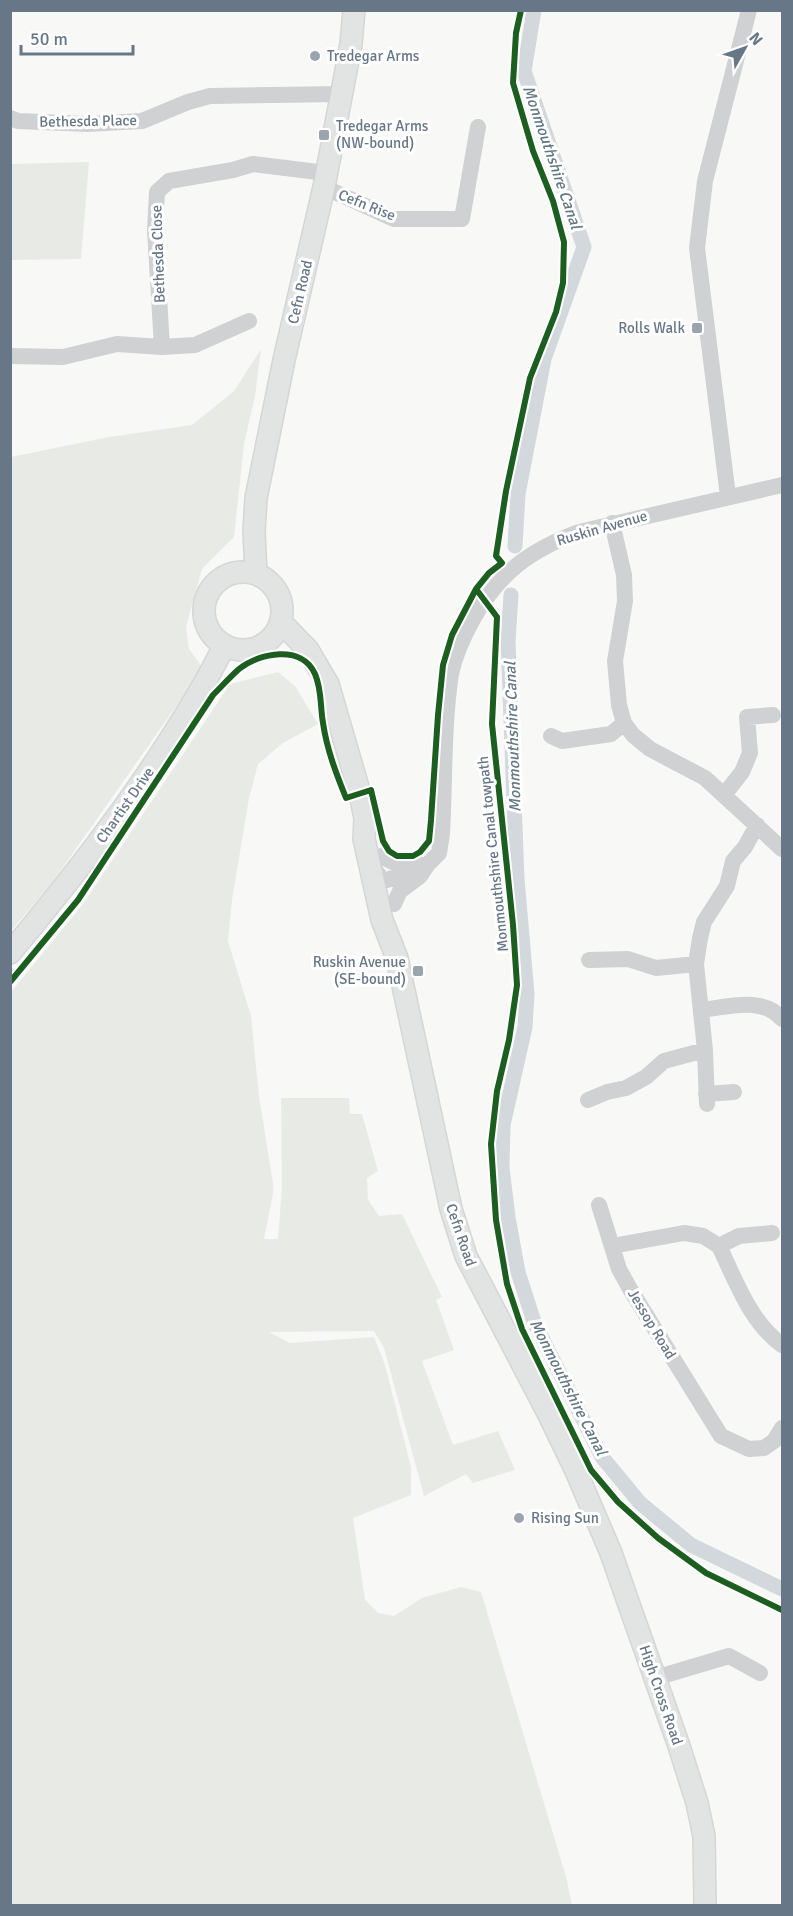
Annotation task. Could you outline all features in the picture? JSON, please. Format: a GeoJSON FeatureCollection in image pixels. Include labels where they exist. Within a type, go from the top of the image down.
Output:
{"type":"FeatureCollection","features":[{"type":"Feature","properties":{"kind":"main road","name":"Cefn Road"},"geometry":{"type":"LineString","coordinates":[[256,574],[254,531],[256,498],[284,360],[325,180],[342,94],[354,10]]}},
{"type":"Feature","properties":{"kind":"main road"},"geometry":{"type":"LineString","coordinates":[[241,572],[256,574],[273,586],[279,596],[282,608],[281,622],[272,637],[258,648],[237,651],[224,646],[212,635],[204,617],[205,599],[212,586],[229,574],[241,572]]}},
{"type":"Feature","properties":{"kind":"main road","name":"Cefn Road"},"geometry":{"type":"LineString","coordinates":[[281,622],[308,650],[328,684],[347,743],[365,818],[364,839],[387,880],[394,904],[400,932],[397,958]]}},
{"type":"Feature","properties":{"kind":"main road","name":"Chartist Drive"},"geometry":{"type":"LineString","coordinates":[[10,953],[72,879],[137,792],[207,681],[224,646]]}},
{"type":"Feature","properties":{"kind":"main road","name":"Cefn Road"},"geometry":{"type":"LineString","coordinates":[[375,858],[382,920],[397,958],[451,1209],[466,1256],[549,1415],[584,1491]]}},
{"type":"Feature","properties":{"kind":"main road","name":"High Cross Road"},"geometry":{"type":"LineString","coordinates":[[584,1491],[611,1553],[697,1803],[704,1836],[705,1905]]}},
{"type":"Feature","properties":{"kind":"street"},"geometry":{"type":"LineString","coordinates":[[729,496],[697,248],[705,182],[749,10]]}},
{"type":"Feature","properties":{"kind":"street","name":"Bethesda Place"},"geometry":{"type":"LineString","coordinates":[[10,118],[18,121],[87,124],[142,121],[188,102],[210,96],[342,94]]}},
{"type":"Feature","properties":{"kind":"street","name":"Cefn Rise"},"geometry":{"type":"LineString","coordinates":[[325,180],[393,219],[462,219],[478,127]]}},
{"type":"Feature","properties":{"kind":"street","name":"Bethesda Close"},"geometry":{"type":"LineString","coordinates":[[162,347],[155,230],[157,192],[169,181],[233,170],[253,164],[325,180]]}},
{"type":"Feature","properties":{"kind":"street"},"geometry":{"type":"LineString","coordinates":[[10,356],[63,357],[117,344],[162,347],[195,345],[249,321]]}},
{"type":"Feature","properties":{"kind":"street","name":"Ruskin Avenue"},"geometry":{"type":"LineString","coordinates":[[394,904],[400,891],[420,876],[439,853],[451,673],[460,641],[484,599],[504,576],[523,559],[552,542],[579,532],[783,485]]}},
{"type":"Feature","properties":{"kind":"street"},"geometry":{"type":"LineString","coordinates":[[612,523],[624,575],[625,600],[615,661],[619,705],[624,723],[633,735],[650,749],[705,778],[783,849]]}},
{"type":"Feature","properties":{"kind":"street"},"geometry":{"type":"LineString","coordinates":[[724,795],[742,772],[750,753],[747,717],[773,715]]}},
{"type":"Feature","properties":{"kind":"street"},"geometry":{"type":"LineString","coordinates":[[551,736],[562,741],[610,734],[624,723]]}},
{"type":"Feature","properties":{"kind":"street"},"geometry":{"type":"LineString","coordinates":[[734,1092],[706,1099],[705,1050],[696,964],[704,922],[728,886],[733,861],[745,847],[757,825]]}},
{"type":"Feature","properties":{"kind":"street"},"geometry":{"type":"LineString","coordinates":[[375,858],[401,866],[413,863],[428,864]]}},
{"type":"Feature","properties":{"kind":"street"},"geometry":{"type":"LineString","coordinates":[[387,880],[428,864]]}},
{"type":"Feature","properties":{"kind":"street"},"geometry":{"type":"LineString","coordinates":[[589,960],[628,959],[656,968],[696,964]]}},
{"type":"Feature","properties":{"kind":"street"},"geometry":{"type":"LineString","coordinates":[[701,1010],[754,1004],[775,1009],[783,1019]]}},
{"type":"Feature","properties":{"kind":"street"},"geometry":{"type":"LineString","coordinates":[[588,1100],[607,1092],[626,1088],[646,1077],[664,1061],[705,1050]]}},
{"type":"Feature","properties":{"kind":"street","name":"Jessop Road"},"geometry":{"type":"LineString","coordinates":[[598,1205],[619,1269],[722,1436],[748,1449],[764,1448],[774,1441],[783,1428]]}},
{"type":"Feature","properties":{"kind":"street"},"geometry":{"type":"LineString","coordinates":[[612,1246],[684,1233],[703,1236],[719,1246],[746,1304],[761,1324],[783,1345]]}},
{"type":"Feature","properties":{"kind":"street"},"geometry":{"type":"LineString","coordinates":[[719,1246],[739,1236],[772,1233]]}},
{"type":"Feature","properties":{"kind":"street"},"geometry":{"type":"LineString","coordinates":[[655,1678],[729,1656],[760,1672]]}},
{"type":"Feature","properties":{"kind":"shaded area"},"geometry":{"type":"Polygon","coordinates":[[[89,162],[81,259],[11,260],[11,164],[89,162]]]}},
{"type":"Feature","properties":{"kind":"shaded area"},"geometry":{"type":"Polygon","coordinates":[[[261,349],[255,396],[244,444],[234,537],[202,569],[186,627],[189,649],[203,668],[52,883],[11,931],[11,457],[109,437],[192,425],[234,391],[261,349]]]}},
{"type":"Feature","properties":{"kind":"shaded area"},"geometry":{"type":"Polygon","coordinates":[[[278,672],[295,686],[318,724],[283,743],[258,764],[249,798],[232,900],[228,941],[251,1016],[259,1097],[274,1189],[264,1239],[278,1239],[282,1186],[281,1098],[349,1098],[350,1114],[362,1114],[378,1171],[367,1178],[368,1200],[379,1216],[402,1214],[442,1297],[436,1300],[454,1350],[422,1361],[453,1445],[498,1431],[515,1470],[473,1483],[466,1474],[424,1496],[384,1348],[374,1331],[269,1332],[290,1343],[374,1337],[385,1365],[411,1467],[411,1495],[353,1518],[365,1600],[378,1613],[394,1616],[422,1598],[461,1587],[481,1592],[566,1877],[572,1905],[11,1905],[11,992],[83,904],[230,684],[278,672]]]}},
{"type":"Feature","properties":{"kind":"waterway","name":"Monmouthshire Canal"},"geometry":{"type":"LineString","coordinates":[[515,546],[518,494],[544,359],[584,247],[524,71],[534,10]]}},
{"type":"Feature","properties":{"kind":"waterway","name":"Monmouthshire Canal"},"geometry":{"type":"LineString","coordinates":[[511,595],[508,641],[517,879],[527,994],[525,1027],[503,1125],[502,1168],[518,1272],[534,1322],[602,1457],[640,1503],[691,1545],[782,1589]]}},
{"type":"Feature","properties":{"kind":"cycle path","name":"Monmouthshire Canal towpath"},"geometry":{"type":"LineString","coordinates":[[521,10],[516,33],[513,83],[533,151],[553,201],[564,242],[563,283],[556,312],[530,378],[506,491],[496,556],[502,563],[489,573],[476,589],[497,617],[492,724],[517,985],[509,1040],[497,1091],[491,1144],[496,1220],[507,1284],[522,1329],[591,1470],[618,1502],[658,1538],[706,1573],[782,1610]]}},
{"type":"Feature","properties":{"kind":"cycle path"},"geometry":{"type":"LineString","coordinates":[[10,982],[78,900],[213,695],[239,669],[257,659],[280,654],[291,655],[309,665],[317,680],[327,743],[346,798],[371,790],[383,841],[389,851],[397,856],[413,856],[420,852],[429,841],[443,665],[452,635],[476,589]]}},
{"type":"Feature","properties":{"kind":"place","name":"Tredegar Arms"},"geometry":{"type":"Point","coordinates":[315,56]}},
{"type":"Feature","properties":{"kind":"place","name":"Tredegar Arms (NW-bound)"},"geometry":{"type":"Point","coordinates":[324,135]}},
{"type":"Feature","properties":{"kind":"place","name":"Rolls Walk"},"geometry":{"type":"Point","coordinates":[697,328]}},
{"type":"Feature","properties":{"kind":"place","name":"Ruskin Avenue (SE-bound)"},"geometry":{"type":"Point","coordinates":[418,971]}},
{"type":"Feature","properties":{"kind":"place","name":"Rising Sun"},"geometry":{"type":"Point","coordinates":[519,1518]}}]}
